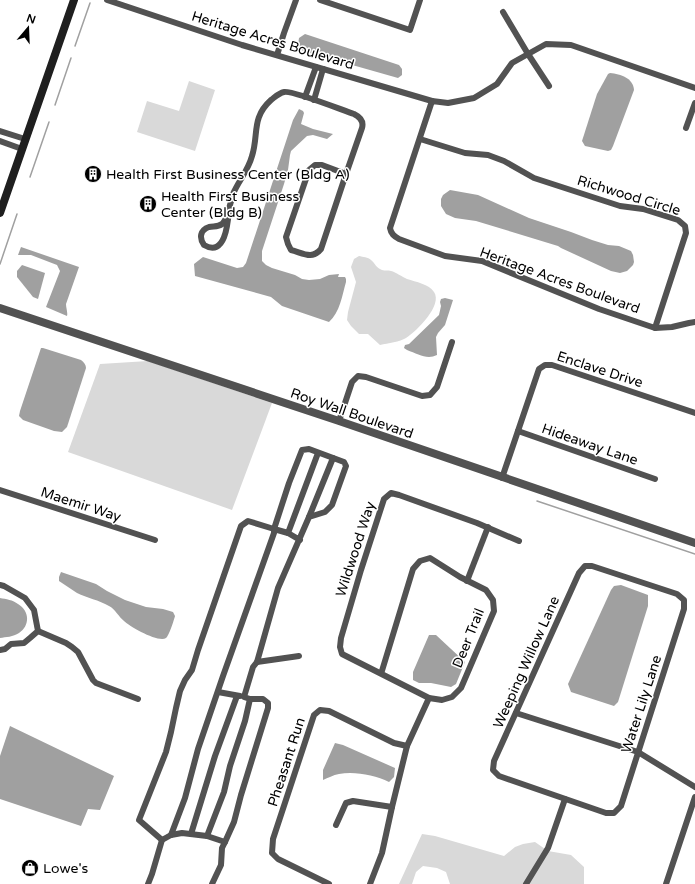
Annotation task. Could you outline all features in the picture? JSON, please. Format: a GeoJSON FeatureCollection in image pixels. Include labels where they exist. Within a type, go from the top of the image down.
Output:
{"type":"FeatureCollection","features":[{"type":"Feature","properties":{"kind":"main road"},"geometry":{"type":"LineString","coordinates":[[0,213],[74,0]]}},
{"type":"Feature","properties":{"kind":"street","name":"Heritage Acres Boulevard"},"geometry":{"type":"LineString","coordinates":[[107,0],[242,45],[432,101],[448,103],[474,98],[497,84],[512,63],[546,44],[571,46],[695,88]]}},
{"type":"Feature","properties":{"kind":"street"},"geometry":{"type":"LineString","coordinates":[[277,55],[296,0]]}},
{"type":"Feature","properties":{"kind":"street"},"geometry":{"type":"LineString","coordinates":[[320,0],[410,30],[420,0]]}},
{"type":"Feature","properties":{"kind":"street"},"geometry":{"type":"LineString","coordinates":[[504,12],[528,54],[549,86]]}},
{"type":"Feature","properties":{"kind":"street"},"geometry":{"type":"LineString","coordinates":[[306,97],[316,67]]}},
{"type":"Feature","properties":{"kind":"street"},"geometry":{"type":"LineString","coordinates":[[314,100],[323,69]]}},
{"type":"Feature","properties":{"kind":"street"},"geometry":{"type":"LineString","coordinates":[[229,213],[220,225],[208,227],[203,231],[201,238],[204,245],[213,248],[219,244],[225,235],[235,189],[252,159],[257,123],[264,107],[279,94],[285,92],[293,93],[354,114],[359,116],[363,125],[321,249],[317,254],[310,256],[291,250],[286,237],[310,170],[315,166],[322,165],[346,174]]}},
{"type":"Feature","properties":{"kind":"street","name":"Heritage Acres Boulevard"},"geometry":{"type":"LineString","coordinates":[[432,101],[392,220],[390,232],[394,237],[445,256],[482,261],[599,309],[655,328],[672,327],[695,322]]}},
{"type":"Feature","properties":{"kind":"street"},"geometry":{"type":"LineString","coordinates":[[686,128],[695,103]]}},
{"type":"Feature","properties":{"kind":"street"},"geometry":{"type":"LineString","coordinates":[[0,131],[25,139]]}},
{"type":"Feature","properties":{"kind":"street","name":"Richwood Circle"},"geometry":{"type":"LineString","coordinates":[[420,139],[465,153],[488,155],[504,161],[534,178],[620,206],[643,209],[678,220],[685,226],[686,233],[655,328]]}},
{"type":"Feature","properties":{"kind":"street"},"geometry":{"type":"LineString","coordinates":[[0,141],[22,149]]}},
{"type":"Feature","properties":{"kind":"street","name":"Roy Wall Boulevard"},"geometry":{"type":"LineString","coordinates":[[0,308],[338,421],[695,543]]}},
{"type":"Feature","properties":{"kind":"street"},"geometry":{"type":"LineString","coordinates":[[338,421],[352,382],[358,376],[366,377],[422,396],[430,395],[437,387],[452,342]]}},
{"type":"Feature","properties":{"kind":"street","name":"Enclave Drive"},"geometry":{"type":"LineString","coordinates":[[502,478],[539,369],[546,365],[552,365],[695,413]]}},
{"type":"Feature","properties":{"kind":"street","name":"Hideaway Lane"},"geometry":{"type":"LineString","coordinates":[[518,431],[655,479]]}},
{"type":"Feature","properties":{"kind":"street"},"geometry":{"type":"LineString","coordinates":[[171,835],[185,798],[198,749],[274,533],[274,529],[290,483],[302,450],[309,449],[344,462],[346,466],[332,505],[325,512],[309,517]]}},
{"type":"Feature","properties":{"kind":"street"},"geometry":{"type":"LineString","coordinates":[[288,533],[318,453]]}},
{"type":"Feature","properties":{"kind":"street"},"geometry":{"type":"LineString","coordinates":[[244,697],[253,667],[257,662],[278,588],[300,540],[333,458]]}},
{"type":"Feature","properties":{"kind":"street","name":"Maemir Way"},"geometry":{"type":"LineString","coordinates":[[0,490],[155,540]]}},
{"type":"Feature","properties":{"kind":"street","name":"Wildwood Way"},"geometry":{"type":"LineString","coordinates":[[429,698],[342,654],[340,647],[341,638],[361,570],[384,499],[391,493],[399,495],[488,527],[519,541]]}},
{"type":"Feature","properties":{"kind":"street"},"geometry":{"type":"LineString","coordinates":[[162,840],[139,820],[166,752],[180,691],[192,670],[241,526],[248,521],[288,533],[300,540]]}},
{"type":"Feature","properties":{"kind":"street"},"geometry":{"type":"LineString","coordinates":[[467,581],[488,527]]}},
{"type":"Feature","properties":{"kind":"street","name":"Deer Trail"},"geometry":{"type":"LineString","coordinates":[[381,674],[413,569],[420,561],[430,558],[460,577],[486,590],[493,600],[494,611],[461,688],[452,697],[442,700],[429,698]]}},
{"type":"Feature","properties":{"kind":"street","name":"Weeping Willow Lane"},"geometry":{"type":"LineString","coordinates":[[565,799],[499,776],[493,770],[494,761],[579,573],[585,566],[592,566],[676,594],[684,600]]}},
{"type":"Feature","properties":{"kind":"street"},"geometry":{"type":"LineString","coordinates":[[0,585],[25,598],[34,610],[38,631]]}},
{"type":"Feature","properties":{"kind":"street","name":"Water Lily Lane"},"geometry":{"type":"LineString","coordinates":[[565,799],[606,812],[614,813],[621,806],[684,609],[684,600]]}},
{"type":"Feature","properties":{"kind":"street"},"geometry":{"type":"LineString","coordinates":[[0,650],[5,649],[11,644],[24,643],[38,631]]}},
{"type":"Feature","properties":{"kind":"street"},"geometry":{"type":"LineString","coordinates":[[38,631],[66,643],[78,652],[96,683],[138,699]]}},
{"type":"Feature","properties":{"kind":"street"},"geometry":{"type":"LineString","coordinates":[[257,662],[299,656]]}},
{"type":"Feature","properties":{"kind":"street"},"geometry":{"type":"LineString","coordinates":[[212,884],[221,864],[222,848],[234,822],[268,708],[268,703],[262,699],[250,699],[218,692]]}},
{"type":"Feature","properties":{"kind":"street"},"geometry":{"type":"LineString","coordinates":[[191,834],[215,756],[237,696]]}},
{"type":"Feature","properties":{"kind":"street"},"geometry":{"type":"LineString","coordinates":[[370,884],[382,853],[407,746],[429,698]]}},
{"type":"Feature","properties":{"kind":"street"},"geometry":{"type":"LineString","coordinates":[[207,836],[224,792],[230,766],[245,721],[250,699]]}},
{"type":"Feature","properties":{"kind":"street","name":"Pheasant Run"},"geometry":{"type":"LineString","coordinates":[[329,884],[278,859],[272,852],[273,839],[314,715],[320,710],[329,711],[394,743],[407,746]]}},
{"type":"Feature","properties":{"kind":"street"},"geometry":{"type":"LineString","coordinates":[[516,713],[638,752],[695,787]]}},
{"type":"Feature","properties":{"kind":"street"},"geometry":{"type":"LineString","coordinates":[[666,884],[695,797]]}},
{"type":"Feature","properties":{"kind":"street"},"geometry":{"type":"LineString","coordinates":[[526,884],[548,848],[565,799]]}},
{"type":"Feature","properties":{"kind":"street"},"geometry":{"type":"LineString","coordinates":[[336,825],[346,803],[353,800],[392,807]]}},
{"type":"Feature","properties":{"kind":"street"},"geometry":{"type":"LineString","coordinates":[[148,884],[162,840],[171,835],[182,833],[207,836],[225,842]]}},
{"type":"Feature","properties":{"kind":"shaded area"},"geometry":{"type":"Polygon","coordinates":[[[305,34],[399,65],[402,69],[402,75],[398,78],[303,51],[298,45],[299,38],[305,34]]]}},
{"type":"Feature","properties":{"kind":"shaded area"},"geometry":{"type":"Polygon","coordinates":[[[610,73],[626,77],[631,82],[634,90],[613,146],[611,150],[608,151],[585,146],[582,141],[597,94],[610,73]]]}},
{"type":"Feature","properties":{"kind":"shaded area"},"geometry":{"type":"Polygon","coordinates":[[[189,81],[215,90],[195,151],[137,132],[147,101],[179,111],[189,81]]]}},
{"type":"Feature","properties":{"kind":"shaded area"},"geometry":{"type":"Polygon","coordinates":[[[299,109],[304,113],[301,124],[333,134],[327,139],[313,135],[307,136],[291,151],[284,184],[262,251],[262,261],[272,268],[295,275],[302,279],[320,279],[329,275],[339,274],[338,277],[345,277],[346,282],[340,304],[336,314],[329,322],[282,306],[271,297],[195,276],[194,264],[203,257],[237,268],[243,267],[246,263],[293,120],[299,109]]]}},
{"type":"Feature","properties":{"kind":"shaded area"},"geometry":{"type":"Polygon","coordinates":[[[450,190],[478,195],[529,218],[608,245],[619,246],[631,251],[634,262],[633,265],[627,271],[620,273],[611,271],[558,246],[476,221],[455,218],[446,214],[441,206],[441,199],[443,195],[450,190]]]}},
{"type":"Feature","properties":{"kind":"shaded area"},"geometry":{"type":"Polygon","coordinates":[[[21,247],[79,267],[66,304],[67,316],[46,307],[60,271],[57,265],[31,255],[18,255],[21,247]]]}},
{"type":"Feature","properties":{"kind":"shaded area"},"geometry":{"type":"Polygon","coordinates":[[[359,256],[370,259],[380,269],[393,272],[407,279],[426,285],[434,292],[436,297],[435,304],[428,317],[406,338],[380,345],[368,334],[359,334],[347,320],[356,282],[351,267],[354,259],[359,256]]]}},
{"type":"Feature","properties":{"kind":"shaded area"},"geometry":{"type":"Polygon","coordinates":[[[22,265],[45,273],[38,299],[33,297],[17,277],[17,271],[22,265]]]}},
{"type":"Feature","properties":{"kind":"shaded area"},"geometry":{"type":"Polygon","coordinates":[[[445,298],[453,300],[445,325],[436,337],[437,355],[426,357],[404,348],[405,345],[409,344],[439,315],[441,299],[445,298]]]}},
{"type":"Feature","properties":{"kind":"shaded area"},"geometry":{"type":"Polygon","coordinates":[[[41,348],[81,360],[86,366],[67,427],[62,432],[54,431],[23,420],[19,416],[41,348]]]}},
{"type":"Feature","properties":{"kind":"shaded area"},"geometry":{"type":"Polygon","coordinates":[[[148,361],[272,403],[232,510],[68,452],[100,364],[148,361]]]}},
{"type":"Feature","properties":{"kind":"shaded area"},"geometry":{"type":"Polygon","coordinates":[[[61,572],[96,584],[125,600],[146,607],[173,612],[175,616],[167,637],[162,639],[157,638],[145,634],[127,624],[111,607],[77,593],[59,581],[61,572]]]}},
{"type":"Feature","properties":{"kind":"shaded area"},"geometry":{"type":"Polygon","coordinates":[[[621,585],[648,595],[648,606],[618,702],[614,706],[571,692],[568,684],[611,590],[614,586],[621,585]]]}},
{"type":"Feature","properties":{"kind":"shaded area"},"geometry":{"type":"Polygon","coordinates":[[[0,598],[14,602],[22,607],[25,610],[27,623],[23,630],[19,633],[0,638],[0,598]]]}},
{"type":"Feature","properties":{"kind":"shaded area"},"geometry":{"type":"Polygon","coordinates":[[[429,635],[436,635],[465,662],[456,684],[451,687],[431,683],[419,683],[413,680],[413,672],[429,635]]]}},
{"type":"Feature","properties":{"kind":"shaded area"},"geometry":{"type":"Polygon","coordinates":[[[10,726],[114,776],[100,810],[88,809],[81,826],[0,799],[0,756],[10,726]]]}},
{"type":"Feature","properties":{"kind":"shaded area"},"geometry":{"type":"Polygon","coordinates":[[[335,743],[343,745],[395,768],[394,777],[389,782],[364,774],[345,773],[323,780],[323,770],[335,743]]]}},
{"type":"Feature","properties":{"kind":"shaded area"},"geometry":{"type":"Polygon","coordinates":[[[422,834],[435,836],[504,856],[515,847],[535,842],[548,851],[571,855],[584,867],[584,884],[450,884],[446,872],[437,868],[423,866],[416,872],[412,884],[399,884],[422,834]]]}},
{"type":"Feature","properties":{"kind":"waterway"},"geometry":{"type":"LineString","coordinates":[[75,46],[90,3]]}},
{"type":"Feature","properties":{"kind":"waterway"},"geometry":{"type":"LineString","coordinates":[[55,105],[71,58]]}},
{"type":"Feature","properties":{"kind":"waterway"},"geometry":{"type":"LineString","coordinates":[[30,177],[49,122]]}},
{"type":"Feature","properties":{"kind":"waterway"},"geometry":{"type":"LineString","coordinates":[[0,264],[17,214]]}},
{"type":"Feature","properties":{"kind":"waterway"},"geometry":{"type":"LineString","coordinates":[[537,501],[695,554]]}},
{"type":"Feature","properties":{"kind":"place","name":"Health First Business Center (Bldg A)"},"geometry":{"type":"Point","coordinates":[93,174]}},
{"type":"Feature","properties":{"kind":"place","name":"Health First Business Center (Bldg B)"},"geometry":{"type":"Point","coordinates":[148,204]}},
{"type":"Feature","properties":{"kind":"place","name":"Lowe's"},"geometry":{"type":"Point","coordinates":[30,868]}}]}
